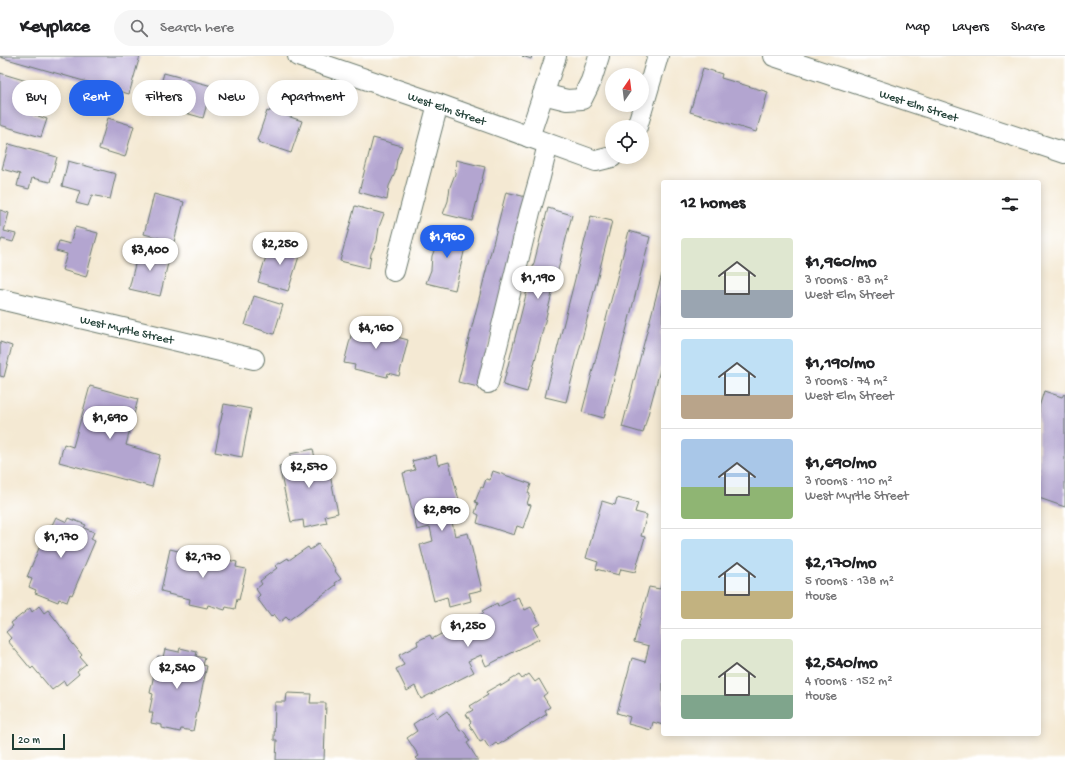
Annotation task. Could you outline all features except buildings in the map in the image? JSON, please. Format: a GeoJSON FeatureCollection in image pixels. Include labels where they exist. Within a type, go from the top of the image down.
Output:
{"type":"FeatureCollection","features":[{"type":"Feature","properties":{"kind":"street","name":"West Elm Street"},"geometry":{"type":"LineString","coordinates":[[299,56],[529,136],[548,144],[604,159]]}},
{"type":"Feature","properties":{"kind":"street"},"geometry":{"type":"LineString","coordinates":[[529,136],[556,56]]}},
{"type":"Feature","properties":{"kind":"street"},"geometry":{"type":"LineString","coordinates":[[543,94],[567,100],[582,99],[591,81],[599,56]]}},
{"type":"Feature","properties":{"kind":"street"},"geometry":{"type":"LineString","coordinates":[[639,120],[658,56]]}},
{"type":"Feature","properties":{"kind":"street","name":"West Elm Street"},"geometry":{"type":"LineString","coordinates":[[774,56],[1065,154]]}},
{"type":"Feature","properties":{"kind":"street"},"geometry":{"type":"LineString","coordinates":[[394,272],[438,104]]}},
{"type":"Feature","properties":{"kind":"street"},"geometry":{"type":"LineString","coordinates":[[488,383],[548,144]]}},
{"type":"Feature","properties":{"kind":"street","name":"West Myrtle Street"},"geometry":{"type":"LineString","coordinates":[[0,299],[254,359]]}}]}
